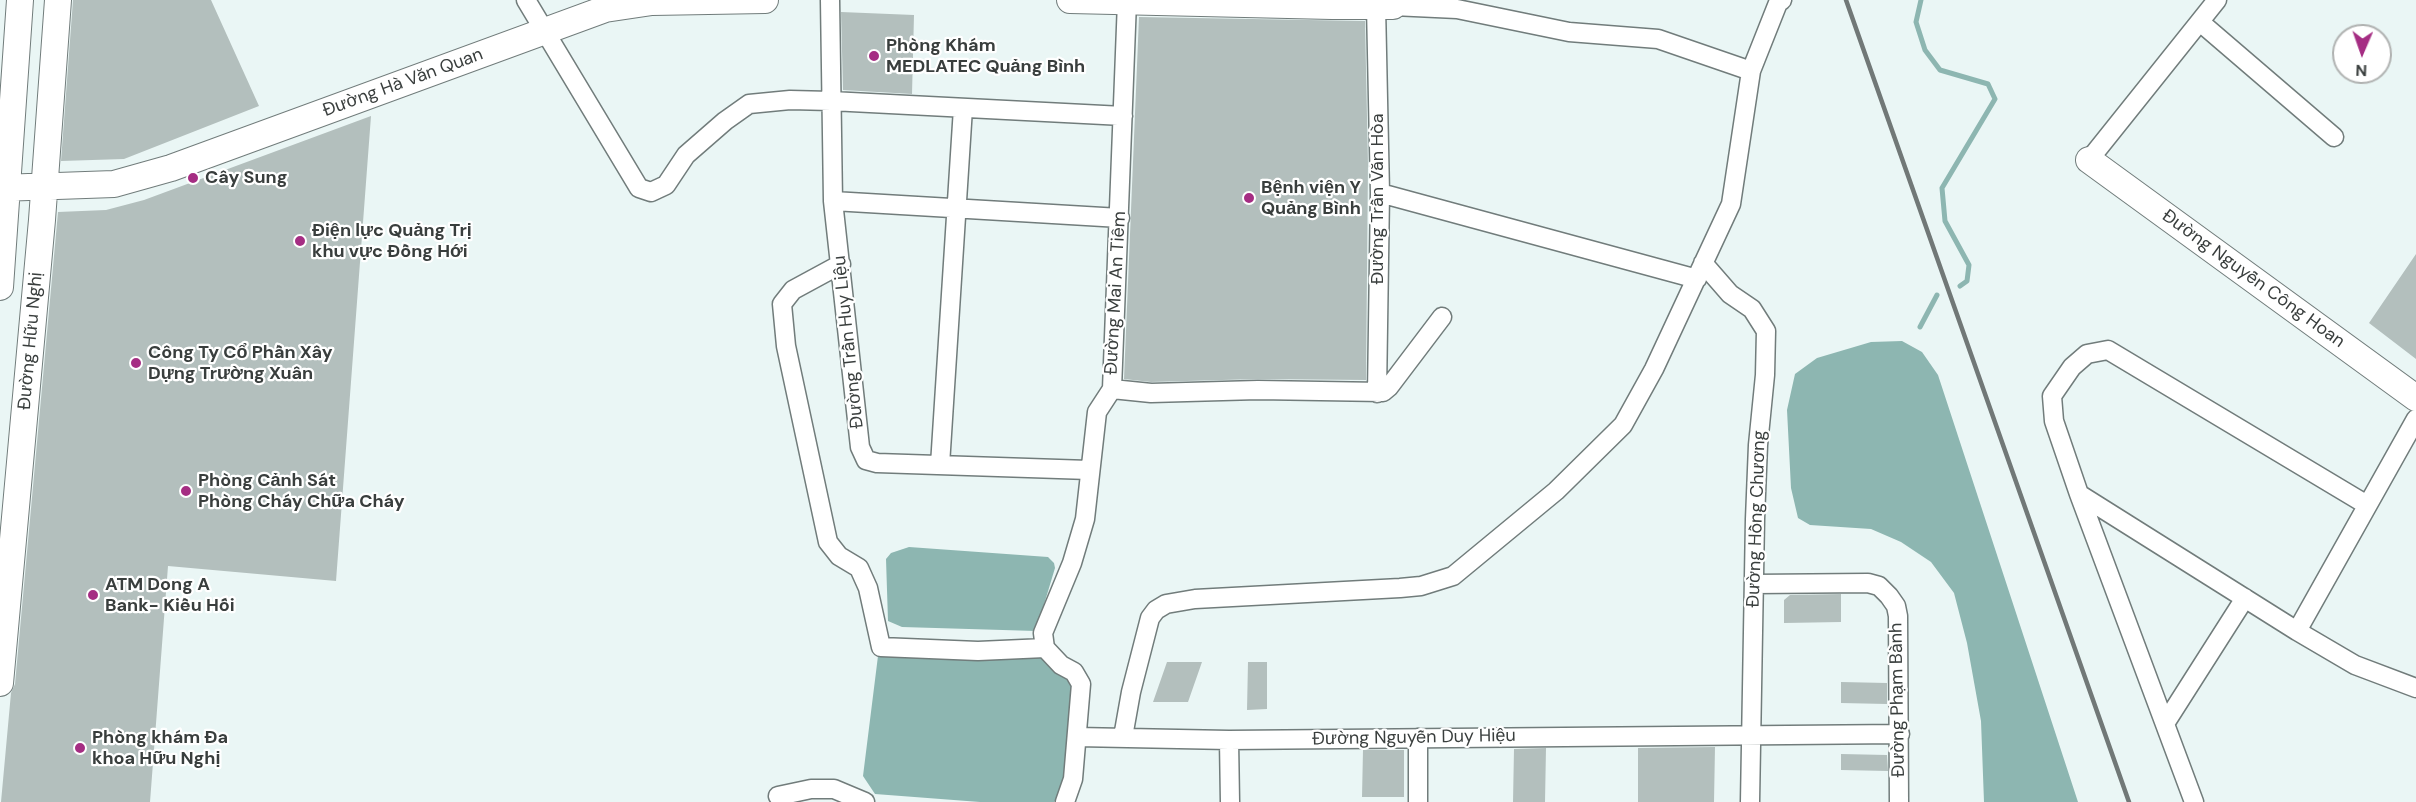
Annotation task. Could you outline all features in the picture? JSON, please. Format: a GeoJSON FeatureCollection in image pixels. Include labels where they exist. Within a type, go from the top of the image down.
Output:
{"type":"FeatureCollection","features":[{"type":"Feature","properties":{"kind":"main road","name":"Đường Hữu Nghị"},"geometry":{"type":"LineString","coordinates":[[0,287],[4,188],[20,0]]}},
{"type":"Feature","properties":{"kind":"main road","name":"Đường Hữu Nghị"},"geometry":{"type":"LineString","coordinates":[[0,683],[9,476],[45,186],[58,0]]}},
{"type":"Feature","properties":{"kind":"main road","name":"Đường Hà Văn Quan"},"geometry":{"type":"LineString","coordinates":[[4,188],[114,184],[171,168],[605,9],[652,2],[765,0]]}},
{"type":"Feature","properties":{"kind":"main road"},"geometry":{"type":"LineString","coordinates":[[1070,0],[1388,4]]}},
{"type":"Feature","properties":{"kind":"main road","name":"Đường Nguyễn Công Hoan"},"geometry":{"type":"LineString","coordinates":[[2089,160],[2416,398]]}},
{"type":"Feature","properties":{"kind":"street"},"geometry":{"type":"LineString","coordinates":[[526,0],[639,188],[651,192],[666,185],[686,155],[725,121],[749,104],[790,100],[831,101],[1123,116]]}},
{"type":"Feature","properties":{"kind":"street","name":"Đường Trần Huy Liệu"},"geometry":{"type":"LineString","coordinates":[[830,0],[833,201],[860,447],[866,460],[877,463],[1089,470]]}},
{"type":"Feature","properties":{"kind":"street"},"geometry":{"type":"LineString","coordinates":[[1123,737],[1131,692],[1150,618],[1156,610],[1166,604],[1194,599],[1421,586],[1452,576],[1556,491],[1623,425],[1654,369],[1670,330],[1731,204],[1751,70],[1778,3],[1782,0]]}},
{"type":"Feature","properties":{"kind":"street"},"geometry":{"type":"LineString","coordinates":[[2089,160],[2217,0]]}},
{"type":"Feature","properties":{"kind":"street","name":"Đường Mai An Tiêm"},"geometry":{"type":"LineString","coordinates":[[1045,648],[1043,633],[1072,562],[1085,519],[1097,412],[1112,389],[1127,1]]}},
{"type":"Feature","properties":{"kind":"street"},"geometry":{"type":"LineString","coordinates":[[1388,4],[1457,9],[1569,32],[1658,39],[1751,70]]}},
{"type":"Feature","properties":{"kind":"street","name":"Đường Trần Văn Hòa"},"geometry":{"type":"LineString","coordinates":[[1377,393],[1380,193],[1388,4]]}},
{"type":"Feature","properties":{"kind":"street"},"geometry":{"type":"LineString","coordinates":[[2200,21],[2334,137]]}},
{"type":"Feature","properties":{"kind":"street"},"geometry":{"type":"LineString","coordinates":[[940,465],[963,108]]}},
{"type":"Feature","properties":{"kind":"street"},"geometry":{"type":"LineString","coordinates":[[1380,193],[1700,271]]}},
{"type":"Feature","properties":{"kind":"street"},"geometry":{"type":"LineString","coordinates":[[833,201],[1120,218]]}},
{"type":"Feature","properties":{"kind":"street"},"geometry":{"type":"LineString","coordinates":[[841,264],[793,290],[782,304],[786,346],[828,542],[839,556],[859,568],[868,588],[881,647],[978,651],[1045,648],[1061,664],[1074,672],[1081,684],[1073,779],[1065,802]]}},
{"type":"Feature","properties":{"kind":"street","name":"Đường Hồng Chương"},"geometry":{"type":"LineString","coordinates":[[1700,271],[1752,309],[1766,331],[1765,375],[1758,445],[1750,802]]}},
{"type":"Feature","properties":{"kind":"street"},"geometry":{"type":"LineString","coordinates":[[1112,389],[1151,393],[1258,390],[1377,393],[1389,387],[1442,317]]}},
{"type":"Feature","properties":{"kind":"street"},"geometry":{"type":"LineString","coordinates":[[2194,802],[2079,494],[2054,421],[2052,396],[2072,367],[2086,354],[2108,350],[2367,505]]}},
{"type":"Feature","properties":{"kind":"street"},"geometry":{"type":"LineString","coordinates":[[2297,631],[2416,419]]}},
{"type":"Feature","properties":{"kind":"street"},"geometry":{"type":"LineString","coordinates":[[2079,494],[2355,665],[2416,688]]}},
{"type":"Feature","properties":{"kind":"street","name":"Đường Phạm Bành"},"geometry":{"type":"LineString","coordinates":[[1754,584],[1868,583],[1879,586],[1896,606],[1900,734],[1899,802]]}},
{"type":"Feature","properties":{"kind":"street"},"geometry":{"type":"LineString","coordinates":[[2166,722],[2245,598]]}},
{"type":"Feature","properties":{"kind":"street","name":"Đường Nguyễn Duy Hiệu"},"geometry":{"type":"LineString","coordinates":[[1077,737],[1229,740],[1900,734]]}},
{"type":"Feature","properties":{"kind":"street"},"geometry":{"type":"LineString","coordinates":[[1418,738],[1418,802]]}},
{"type":"Feature","properties":{"kind":"street"},"geometry":{"type":"LineString","coordinates":[[1229,740],[1230,802]]}},
{"type":"Feature","properties":{"kind":"street"},"geometry":{"type":"LineString","coordinates":[[778,796],[811,789],[834,789],[864,802]]}},
{"type":"Feature","properties":{"kind":"water"},"geometry":{"type":"Polygon","coordinates":[[[1902,341],[1922,352],[1938,375],[2078,802],[1984,802],[1981,721],[1967,643],[1954,593],[1931,562],[1901,542],[1871,529],[1810,525],[1798,518],[1791,488],[1787,410],[1795,374],[1817,358],[1871,342],[1902,341]]]}},
{"type":"Feature","properties":{"kind":"water"},"geometry":{"type":"Polygon","coordinates":[[[909,547],[1048,557],[1054,563],[1055,568],[1036,631],[902,627],[888,621],[886,559],[891,553],[909,547]]]}},
{"type":"Feature","properties":{"kind":"water"},"geometry":{"type":"Polygon","coordinates":[[[878,656],[1047,657],[1076,681],[1072,742],[1062,793],[1054,802],[980,802],[875,794],[863,776],[878,656]]]}},
{"type":"Feature","properties":{"kind":"building"},"geometry":{"type":"Polygon","coordinates":[[[73,0],[211,0],[259,106],[124,159],[61,161],[73,0]]]}},
{"type":"Feature","properties":{"kind":"building","name":"Phòng Khám MEDLATEC Quảng Bình"},"geometry":{"type":"Polygon","coordinates":[[[841,12],[914,15],[912,94],[843,90],[841,12]]]}},
{"type":"Feature","properties":{"kind":"building","name":"Bệnh viện Y Quảng Bình"},"geometry":{"type":"Polygon","coordinates":[[[1139,17],[1365,21],[1368,164],[1366,380],[1258,379],[1151,382],[1124,379],[1139,17]]]}},
{"type":"Feature","properties":{"kind":"building"},"geometry":{"type":"Polygon","coordinates":[[[371,116],[336,581],[168,566],[150,802],[1,802],[11,693],[15,684],[58,212],[106,210],[144,200],[371,116]]]}},
{"type":"Feature","properties":{"kind":"building"},"geometry":{"type":"Polygon","coordinates":[[[2416,254],[2416,359],[2369,323],[2416,254]]]}},
{"type":"Feature","properties":{"kind":"building"},"geometry":{"type":"Polygon","coordinates":[[[1841,594],[1841,622],[1784,623],[1784,600],[1790,595],[1841,594]]]}},
{"type":"Feature","properties":{"kind":"building"},"geometry":{"type":"Polygon","coordinates":[[[1167,662],[1202,662],[1188,702],[1153,702],[1167,662]]]}},
{"type":"Feature","properties":{"kind":"building"},"geometry":{"type":"Polygon","coordinates":[[[1248,662],[1267,662],[1267,709],[1247,710],[1248,662]]]}},
{"type":"Feature","properties":{"kind":"building"},"geometry":{"type":"Polygon","coordinates":[[[1841,682],[1887,683],[1887,704],[1841,703],[1841,682]]]}},
{"type":"Feature","properties":{"kind":"building"},"geometry":{"type":"Polygon","coordinates":[[[1715,747],[1714,802],[1638,802],[1638,748],[1715,747]]]}},
{"type":"Feature","properties":{"kind":"building"},"geometry":{"type":"Polygon","coordinates":[[[1546,748],[1545,802],[1513,802],[1514,749],[1546,748]]]}},
{"type":"Feature","properties":{"kind":"building"},"geometry":{"type":"Polygon","coordinates":[[[1363,750],[1404,750],[1404,797],[1362,797],[1363,750]]]}},
{"type":"Feature","properties":{"kind":"building"},"geometry":{"type":"Polygon","coordinates":[[[1841,754],[1887,755],[1888,771],[1841,770],[1841,754]]]}},
{"type":"Feature","properties":{"kind":"waterway"},"geometry":{"type":"LineString","coordinates":[[1921,0],[1916,22],[1925,50],[1940,70],[1988,84],[1995,99],[1942,188],[1945,221],[1969,265],[1967,281],[1960,286]]}},
{"type":"Feature","properties":{"kind":"waterway"},"geometry":{"type":"LineString","coordinates":[[1920,327],[1937,295]]}},
{"type":"Feature","properties":{"kind":"railway"},"geometry":{"type":"LineString","coordinates":[[1846,0],[2129,802]]}},
{"type":"Feature","properties":{"kind":"place","name":"Phòng Khám MEDLATEC Quảng Bình"},"geometry":{"type":"Point","coordinates":[874,56]}},
{"type":"Feature","properties":{"kind":"place","name":"Cây Sung"},"geometry":{"type":"Point","coordinates":[193,178]}},
{"type":"Feature","properties":{"kind":"place","name":"Bệnh viện Y Quảng Bình"},"geometry":{"type":"Point","coordinates":[1249,198]}},
{"type":"Feature","properties":{"kind":"place","name":"Điện lực Quảng Trị khu vực Đồng Hới"},"geometry":{"type":"Point","coordinates":[300,241]}},
{"type":"Feature","properties":{"kind":"place","name":"Công Ty Cổ Phần Xây Dựng Trường Xuân"},"geometry":{"type":"Point","coordinates":[136,363]}},
{"type":"Feature","properties":{"kind":"place","name":"Phòng Cảnh Sát Phòng Cháy Chữa Cháy"},"geometry":{"type":"Point","coordinates":[186,491]}},
{"type":"Feature","properties":{"kind":"place","name":"ATM Dong A Bank- Kiều Hối"},"geometry":{"type":"Point","coordinates":[93,595]}},
{"type":"Feature","properties":{"kind":"place","name":"Phòng khám Đa khoa Hữu Nghị"},"geometry":{"type":"Point","coordinates":[80,748]}}]}
